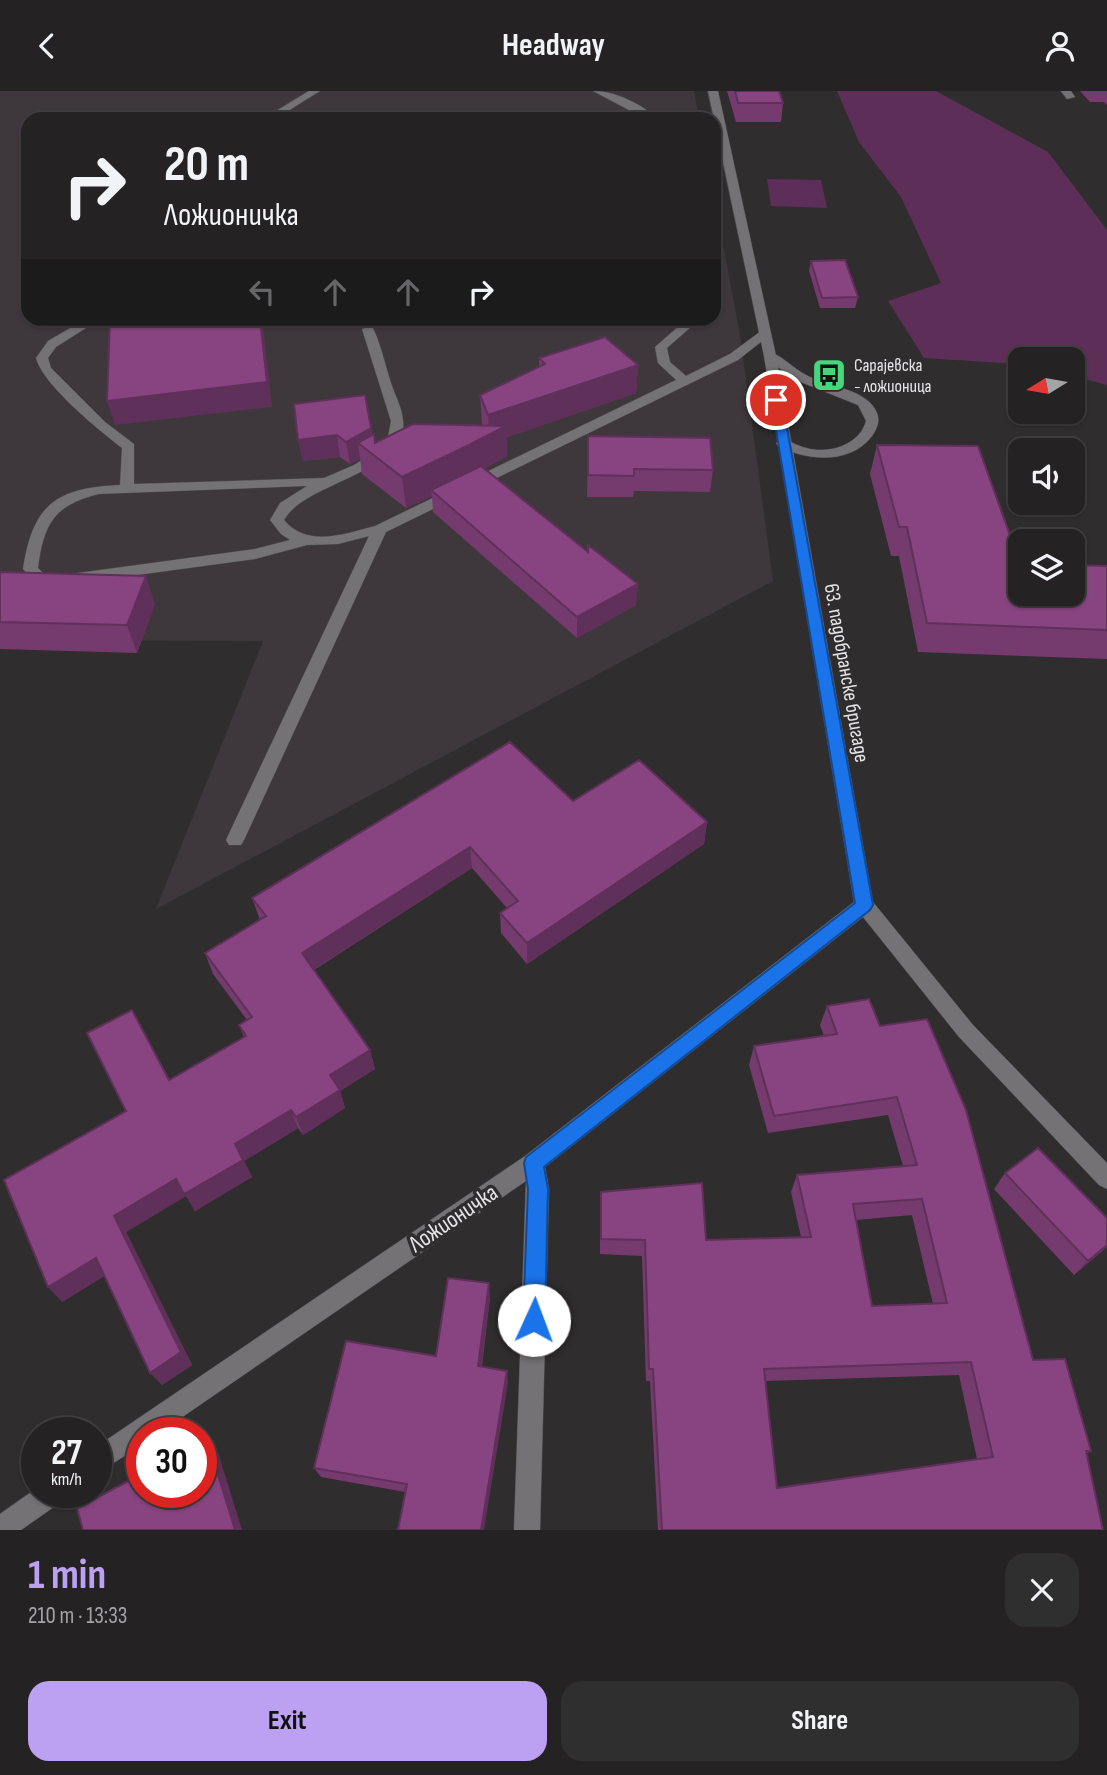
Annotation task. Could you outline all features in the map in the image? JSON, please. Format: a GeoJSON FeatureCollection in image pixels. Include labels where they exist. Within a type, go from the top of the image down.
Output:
{"type":"FeatureCollection","features":[{"type":"Feature","properties":{"kind":"street"},"geometry":{"type":"LineString","coordinates":[[280,112],[315,91]]}},
{"type":"Feature","properties":{"kind":"street"},"geometry":{"type":"LineString","coordinates":[[598,91],[641,112]]}},
{"type":"Feature","properties":{"kind":"street","name":"63. падобранске бригаде"},"geometry":{"type":"LineString","coordinates":[[713,91],[717,112]]}},
{"type":"Feature","properties":{"kind":"street","name":"63. падобранске бригаде"},"geometry":{"type":"LineString","coordinates":[[721,128],[770,356],[864,905],[966,1031],[1107,1178]]}},
{"type":"Feature","properties":{"kind":"street"},"geometry":{"type":"LineString","coordinates":[[82,326],[52,344],[42,358],[45,369],[91,416],[130,447],[127,489]]}},
{"type":"Feature","properties":{"kind":"street"},"geometry":{"type":"LineString","coordinates":[[683,380],[664,363],[662,347],[686,326]]}},
{"type":"Feature","properties":{"kind":"street"},"geometry":{"type":"LineString","coordinates":[[304,541],[284,532],[277,520],[285,506],[381,454],[394,438],[397,421],[368,329]]}},
{"type":"Feature","properties":{"kind":"street"},"geometry":{"type":"LineString","coordinates":[[332,480],[99,490],[69,498],[51,510],[33,548],[30,569],[39,578],[56,581],[255,554],[304,541],[336,540],[380,529],[734,357],[765,334]]}},
{"type":"Feature","properties":{"kind":"street"},"geometry":{"type":"LineString","coordinates":[[770,356],[802,378],[863,402],[873,417],[866,436],[840,452],[815,454],[783,443]]}},
{"type":"Feature","properties":{"kind":"street"},"geometry":{"type":"LineString","coordinates":[[235,840],[380,529]]}},
{"type":"Feature","properties":{"kind":"street","name":"Ложионичка"},"geometry":{"type":"LineString","coordinates":[[112,1451],[533,1163],[864,905]]}},
{"type":"Feature","properties":{"kind":"street"},"geometry":{"type":"LineString","coordinates":[[527,1530],[538,1189],[533,1163]]}},
{"type":"Feature","properties":{"kind":"street"},"geometry":{"type":"LineString","coordinates":[[11,1526],[33,1508]]}},
{"type":"Feature","properties":{"kind":"shaded area"},"geometry":{"type":"Polygon","coordinates":[[[0,91],[694,91],[698,112],[21,112],[21,326],[721,326],[721,233],[740,335],[773,581],[156,909],[263,641],[0,640],[0,91]]]}},
{"type":"Feature","properties":{"kind":"shaded area"},"geometry":{"type":"Polygon","coordinates":[[[837,91],[936,91],[1048,152],[1107,230],[1107,385],[1085,379],[1085,347],[1008,347],[1008,363],[924,358],[888,301],[941,283],[901,197],[859,142],[837,91]]]}},
{"type":"Feature","properties":{"kind":"shaded area"},"geometry":{"type":"Polygon","coordinates":[[[767,179],[821,180],[827,208],[771,206],[767,179]]]}},
{"type":"Feature","properties":{"kind":"building"},"geometry":{"type":"Polygon","coordinates":[[[735,91],[779,91],[783,103],[738,103],[735,91]]]}},
{"type":"Feature","properties":{"kind":"building"},"geometry":{"type":"Polygon","coordinates":[[[845,260],[858,297],[822,298],[811,261],[845,260]]]}},
{"type":"Feature","properties":{"kind":"building"},"geometry":{"type":"Polygon","coordinates":[[[110,326],[261,326],[267,382],[107,401],[110,326]]]}},
{"type":"Feature","properties":{"kind":"building"},"geometry":{"type":"Polygon","coordinates":[[[605,337],[638,365],[488,415],[480,395],[545,364],[539,358],[605,337]]]}},
{"type":"Feature","properties":{"kind":"building"},"geometry":{"type":"Polygon","coordinates":[[[365,395],[371,428],[346,442],[337,435],[298,440],[294,404],[365,395]]]}},
{"type":"Feature","properties":{"kind":"building"},"geometry":{"type":"Polygon","coordinates":[[[413,424],[506,426],[402,477],[358,443],[374,434],[375,443],[413,424]]]}},
{"type":"Feature","properties":{"kind":"building"},"geometry":{"type":"Polygon","coordinates":[[[588,436],[710,438],[713,470],[634,469],[634,476],[588,475],[588,436]]]}},
{"type":"Feature","properties":{"kind":"building"},"geometry":{"type":"Polygon","coordinates":[[[877,445],[978,446],[1008,530],[1008,606],[1085,606],[1085,565],[1107,566],[1107,630],[927,623],[907,527],[899,527],[877,445]]]}},
{"type":"Feature","properties":{"kind":"building"},"geometry":{"type":"Polygon","coordinates":[[[481,466],[588,552],[588,545],[638,584],[577,617],[431,490],[481,466]]]}},
{"type":"Feature","properties":{"kind":"building"},"geometry":{"type":"Polygon","coordinates":[[[0,572],[146,576],[127,625],[0,622],[0,572]]]}},
{"type":"Feature","properties":{"kind":"building"},"geometry":{"type":"Polygon","coordinates":[[[510,742],[573,801],[639,760],[707,822],[527,943],[500,913],[518,901],[470,847],[302,953],[370,1050],[330,1075],[340,1090],[296,1117],[291,1110],[235,1144],[243,1160],[184,1194],[176,1179],[114,1216],[181,1352],[150,1373],[96,1258],[48,1287],[4,1180],[126,1111],[87,1033],[132,1010],[169,1080],[246,1036],[239,1025],[252,1017],[205,953],[266,916],[252,898],[510,742]]]}},
{"type":"Feature","properties":{"kind":"building"},"geometry":{"type":"Polygon","coordinates":[[[869,999],[880,1026],[927,1019],[966,1110],[1033,1360],[1065,1359],[1091,1451],[1086,1451],[1103,1530],[662,1530],[653,1369],[649,1369],[645,1240],[601,1239],[601,1192],[702,1183],[706,1240],[811,1237],[797,1175],[917,1165],[897,1097],[774,1116],[754,1046],[837,1034],[827,1006],[869,999]],[[922,1199],[853,1204],[872,1306],[947,1303],[922,1199]],[[971,1362],[764,1369],[777,1488],[993,1457],[971,1362]]]}},
{"type":"Feature","properties":{"kind":"building"},"geometry":{"type":"Polygon","coordinates":[[[1038,1148],[1107,1218],[1107,1245],[1088,1261],[1005,1173],[1038,1148]]]}},
{"type":"Feature","properties":{"kind":"building"},"geometry":{"type":"Polygon","coordinates":[[[448,1278],[489,1283],[478,1366],[507,1371],[481,1530],[398,1530],[407,1484],[314,1468],[346,1341],[436,1356],[448,1278]]]}},
{"type":"Feature","properties":{"kind":"building"},"geometry":{"type":"Polygon","coordinates":[[[217,1472],[235,1530],[83,1530],[77,1508],[112,1508],[112,1490],[126,1482],[126,1508],[217,1508],[217,1472]]]}},
{"type":"Feature","properties":{"kind":"place","name":"Сарајевска - ложионица"},"geometry":{"type":"Point","coordinates":[829,375]}},
{"type":"Feature","properties":{"kind":"route"},"geometry":{"type":"LineString","coordinates":[[534,1320],[538,1189],[533,1163],[864,905],[776,400]]}}]}
